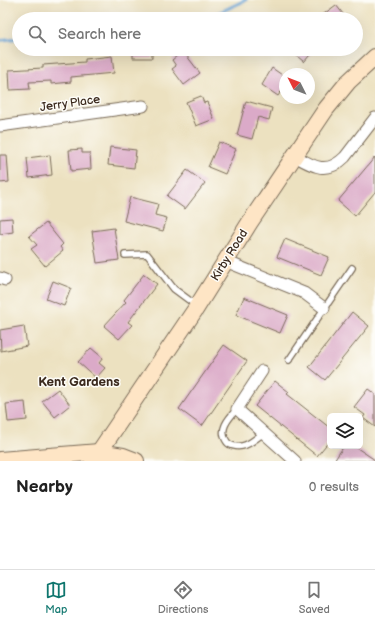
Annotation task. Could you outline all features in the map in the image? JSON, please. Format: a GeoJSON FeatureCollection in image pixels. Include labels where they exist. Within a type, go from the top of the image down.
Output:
{"type":"FeatureCollection","features":[{"type":"Feature","properties":{"kind":"main road","name":"Kirby Road"},"geometry":{"type":"LineString","coordinates":[[96,457],[326,109],[348,82],[375,58]]}},
{"type":"Feature","properties":{"kind":"main road"},"geometry":{"type":"LineString","coordinates":[[0,460],[123,456],[136,461]]}},
{"type":"Feature","properties":{"kind":"street","name":"Jerry Place"},"geometry":{"type":"LineString","coordinates":[[0,126],[143,106]]}},
{"type":"Feature","properties":{"kind":"street"},"geometry":{"type":"LineString","coordinates":[[295,156],[307,163],[319,167],[325,168],[334,165],[346,157],[375,118]]}},
{"type":"Feature","properties":{"kind":"street"},"geometry":{"type":"LineString","coordinates":[[225,261],[304,294],[324,308]]}},
{"type":"Feature","properties":{"kind":"street"},"geometry":{"type":"LineString","coordinates":[[262,371],[236,409],[295,461]]}},
{"type":"Feature","properties":{"kind":"lane"},"geometry":{"type":"LineString","coordinates":[[125,255],[146,254],[174,289],[197,306]]}},
{"type":"Feature","properties":{"kind":"lane"},"geometry":{"type":"LineString","coordinates":[[289,360],[352,268]]}},
{"type":"Feature","properties":{"kind":"lane"},"geometry":{"type":"LineString","coordinates":[[236,409],[224,426],[224,439],[229,445],[243,446],[264,433]]}},
{"type":"Feature","properties":{"kind":"building"},"geometry":{"type":"Polygon","coordinates":[[[336,5],[342,12],[326,12],[336,5]]]}},
{"type":"Feature","properties":{"kind":"building"},"geometry":{"type":"Polygon","coordinates":[[[112,56],[114,73],[71,77],[71,82],[51,84],[51,81],[29,82],[30,89],[10,90],[9,70],[43,68],[43,65],[85,62],[85,59],[112,56]]]}},
{"type":"Feature","properties":{"kind":"building"},"geometry":{"type":"Polygon","coordinates":[[[133,56],[152,56],[152,58],[133,58],[133,56]]]}},
{"type":"Feature","properties":{"kind":"building"},"geometry":{"type":"Polygon","coordinates":[[[177,56],[187,56],[200,73],[184,85],[172,69],[176,66],[172,60],[177,56]]]}},
{"type":"Feature","properties":{"kind":"building"},"geometry":{"type":"Polygon","coordinates":[[[297,56],[309,56],[304,62],[297,56]]]}},
{"type":"Feature","properties":{"kind":"building"},"geometry":{"type":"Polygon","coordinates":[[[272,68],[279,73],[278,96],[262,85],[272,68]]]}},
{"type":"Feature","properties":{"kind":"building"},"geometry":{"type":"Polygon","coordinates":[[[201,96],[204,103],[207,102],[214,119],[196,126],[186,102],[201,96]]]}},
{"type":"Feature","properties":{"kind":"building"},"geometry":{"type":"Polygon","coordinates":[[[246,101],[272,108],[269,120],[258,117],[252,139],[237,135],[246,101]]]}},
{"type":"Feature","properties":{"kind":"building"},"geometry":{"type":"Polygon","coordinates":[[[219,142],[236,149],[225,174],[208,167],[219,142]]]}},
{"type":"Feature","properties":{"kind":"building"},"geometry":{"type":"Polygon","coordinates":[[[110,147],[136,150],[134,168],[108,165],[110,147]]]}},
{"type":"Feature","properties":{"kind":"building"},"geometry":{"type":"Polygon","coordinates":[[[82,149],[82,153],[90,153],[91,169],[71,171],[69,150],[82,149]]]}},
{"type":"Feature","properties":{"kind":"building"},"geometry":{"type":"Polygon","coordinates":[[[0,155],[7,155],[9,182],[0,183],[0,155]]]}},
{"type":"Feature","properties":{"kind":"building"},"geometry":{"type":"Polygon","coordinates":[[[50,155],[52,175],[29,178],[27,158],[50,155]]]}},
{"type":"Feature","properties":{"kind":"building"},"geometry":{"type":"Polygon","coordinates":[[[375,157],[375,192],[355,216],[338,201],[375,157]]]}},
{"type":"Feature","properties":{"kind":"building"},"geometry":{"type":"Polygon","coordinates":[[[187,170],[205,183],[185,209],[167,196],[187,170]]]}},
{"type":"Feature","properties":{"kind":"building"},"geometry":{"type":"Polygon","coordinates":[[[130,197],[158,204],[155,215],[167,218],[163,231],[124,221],[130,197]]]}},
{"type":"Feature","properties":{"kind":"building"},"geometry":{"type":"Polygon","coordinates":[[[12,218],[13,232],[0,234],[0,219],[12,218]]]}},
{"type":"Feature","properties":{"kind":"building"},"geometry":{"type":"Polygon","coordinates":[[[46,223],[63,244],[60,247],[63,251],[45,266],[31,249],[37,245],[29,236],[46,223]]]}},
{"type":"Feature","properties":{"kind":"building"},"geometry":{"type":"Polygon","coordinates":[[[114,228],[119,260],[97,263],[92,231],[114,228]]]}},
{"type":"Feature","properties":{"kind":"building"},"geometry":{"type":"Polygon","coordinates":[[[285,239],[329,257],[321,275],[277,257],[285,239]]]}},
{"type":"Feature","properties":{"kind":"building"},"geometry":{"type":"Polygon","coordinates":[[[144,274],[157,284],[128,322],[132,325],[119,339],[104,326],[126,302],[124,300],[144,274]]]}},
{"type":"Feature","properties":{"kind":"building"},"geometry":{"type":"Polygon","coordinates":[[[53,281],[71,288],[64,306],[46,299],[53,281]]]}},
{"type":"Feature","properties":{"kind":"building"},"geometry":{"type":"Polygon","coordinates":[[[244,297],[288,315],[280,333],[236,315],[244,297]]]}},
{"type":"Feature","properties":{"kind":"building"},"geometry":{"type":"Polygon","coordinates":[[[352,312],[369,326],[325,380],[309,367],[352,312]]]}},
{"type":"Feature","properties":{"kind":"building"},"geometry":{"type":"Polygon","coordinates":[[[24,326],[27,346],[1,351],[0,330],[24,326]]]}},
{"type":"Feature","properties":{"kind":"building"},"geometry":{"type":"Polygon","coordinates":[[[224,345],[247,361],[202,426],[179,409],[224,345]]]}},
{"type":"Feature","properties":{"kind":"building"},"geometry":{"type":"Polygon","coordinates":[[[91,348],[103,358],[99,363],[105,368],[96,378],[78,362],[91,348]]]}},
{"type":"Feature","properties":{"kind":"building"},"geometry":{"type":"Polygon","coordinates":[[[275,381],[289,392],[287,394],[327,426],[327,444],[317,456],[255,406],[275,381]]]}},
{"type":"Feature","properties":{"kind":"building"},"geometry":{"type":"Polygon","coordinates":[[[58,389],[70,405],[55,417],[42,401],[58,389]]]}},
{"type":"Feature","properties":{"kind":"building"},"geometry":{"type":"Polygon","coordinates":[[[368,389],[375,394],[375,427],[363,418],[365,415],[363,413],[354,407],[368,389]]]}},
{"type":"Feature","properties":{"kind":"building"},"geometry":{"type":"Polygon","coordinates":[[[25,402],[27,420],[8,422],[6,404],[25,402]]]}},
{"type":"Feature","properties":{"kind":"building"},"geometry":{"type":"Polygon","coordinates":[[[342,449],[358,449],[375,460],[375,461],[334,461],[342,449]]]}},
{"type":"Feature","properties":{"kind":"waterway"},"geometry":{"type":"LineString","coordinates":[[220,12],[246,0]]}},
{"type":"Feature","properties":{"kind":"waterway"},"geometry":{"type":"LineString","coordinates":[[0,40],[12,39]]}},
{"type":"Feature","properties":{"kind":"district","name":"Kent Gardens"},"geometry":{"type":"Point","coordinates":[79,381]}}]}
